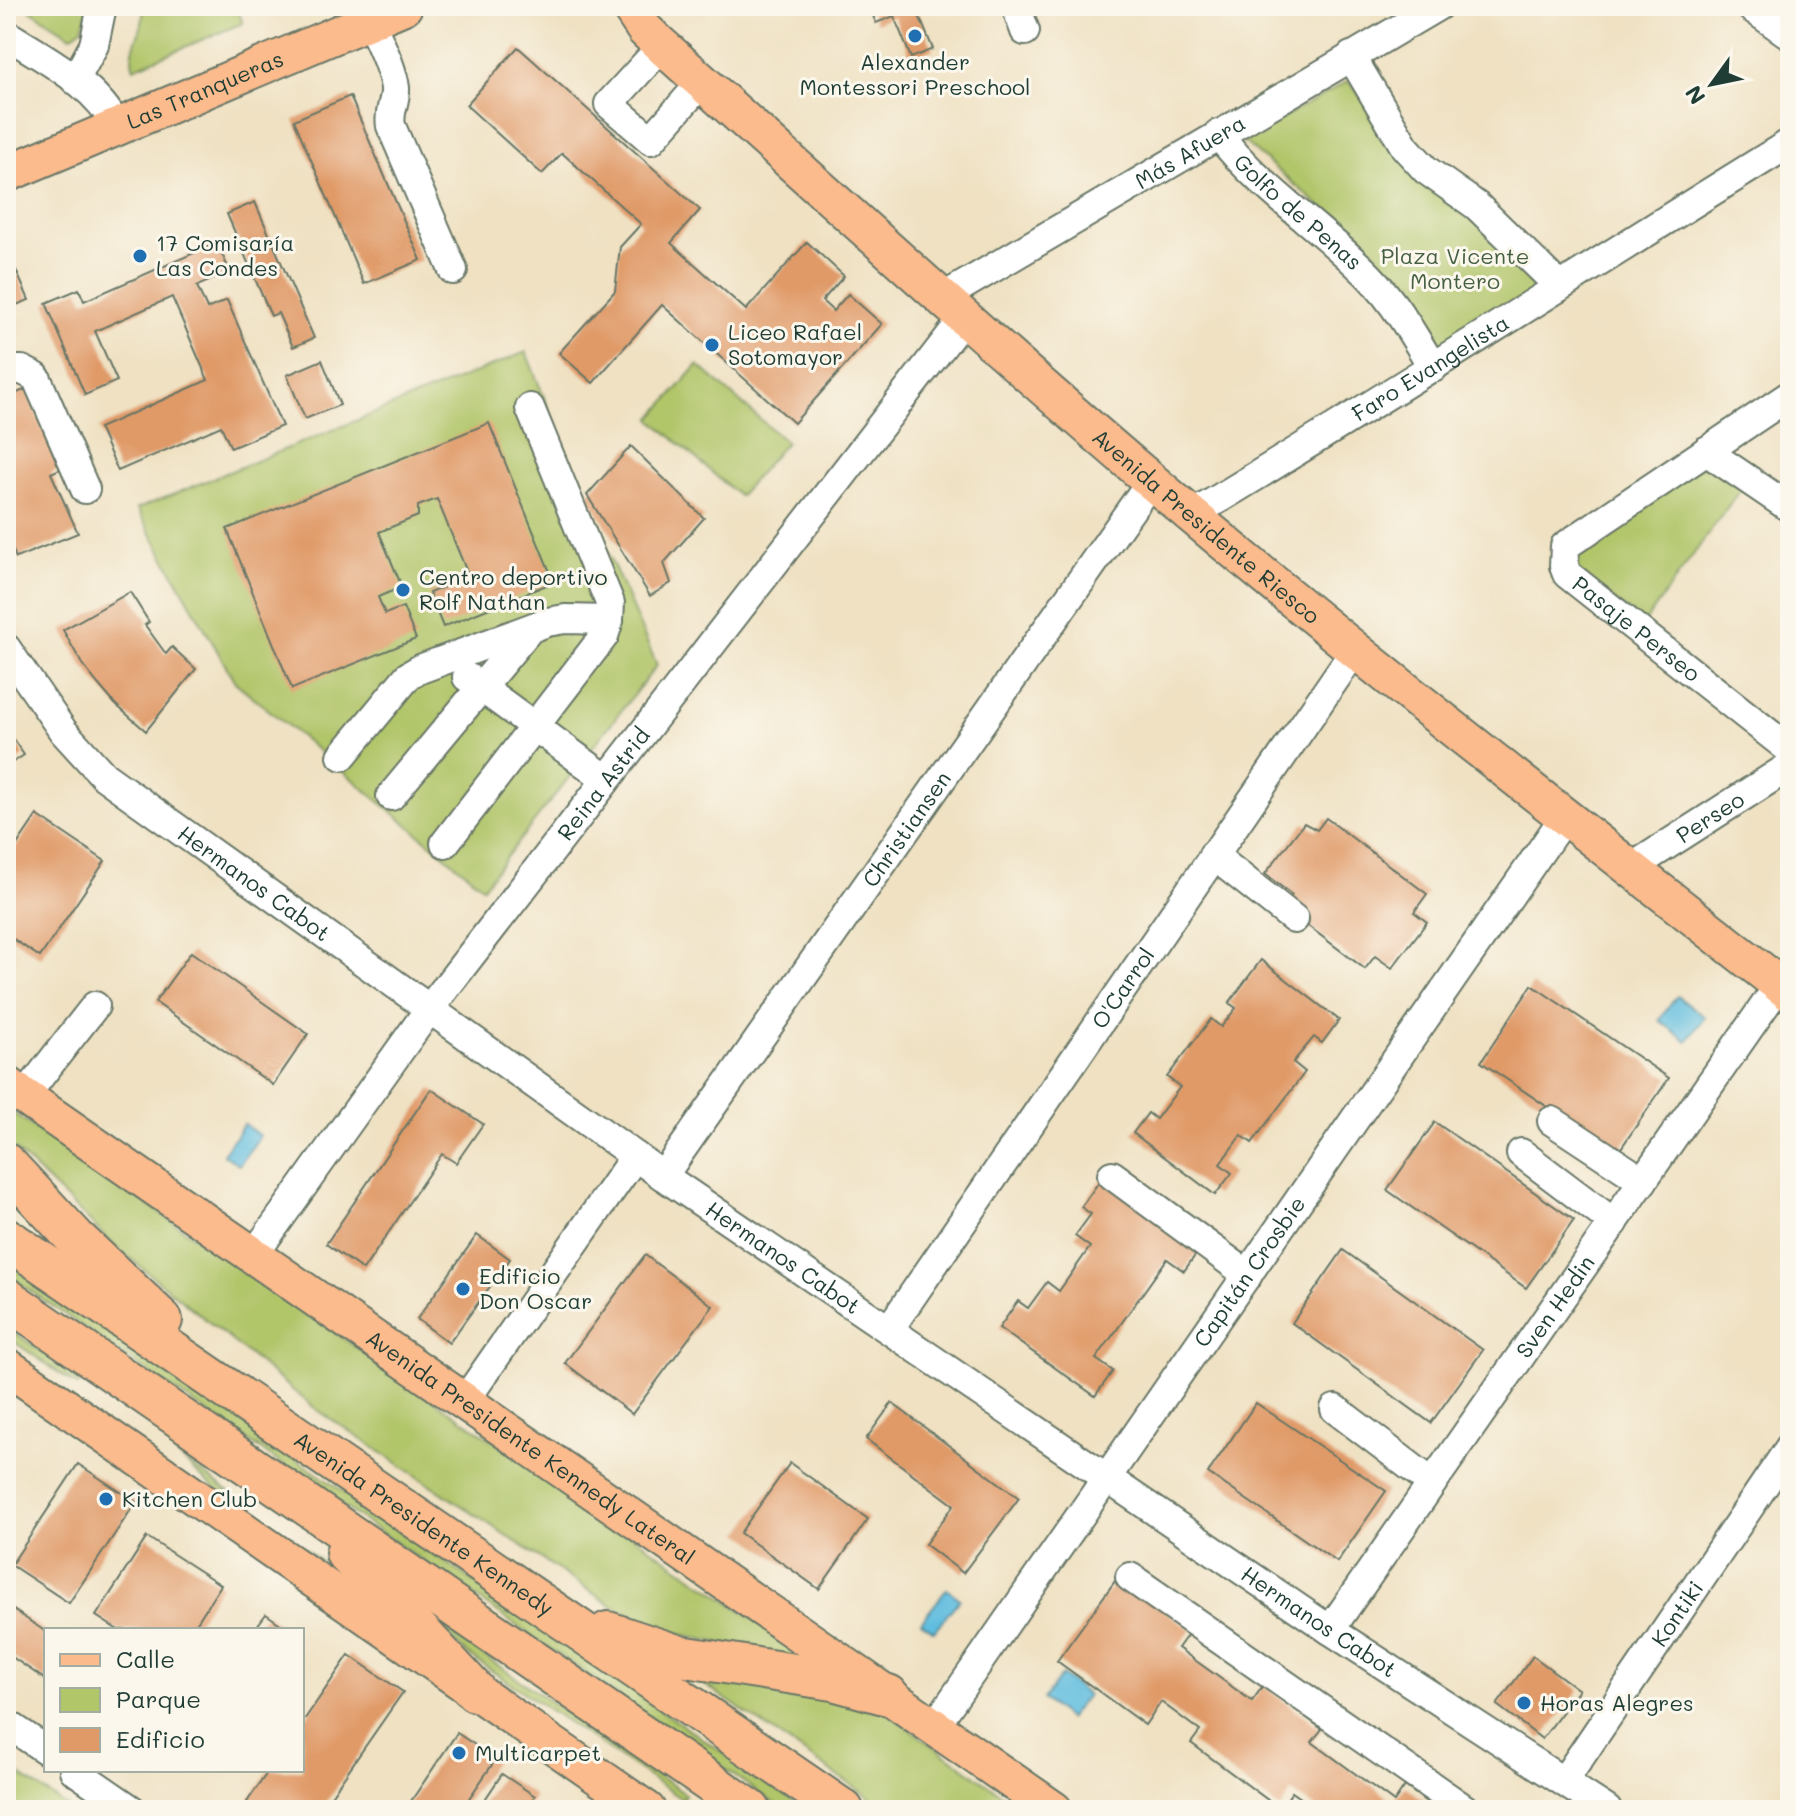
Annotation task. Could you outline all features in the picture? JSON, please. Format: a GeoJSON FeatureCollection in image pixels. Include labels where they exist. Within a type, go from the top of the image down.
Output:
{"type":"FeatureCollection","features":[{"type":"Feature","properties":{"kind":"highway"},"geometry":{"type":"LineString","coordinates":[[6,1164],[75,1238],[252,1405]]}},
{"type":"Feature","properties":{"kind":"highway","name":"Avenida Presidente Kennedy"},"geometry":{"type":"LineString","coordinates":[[6,1238],[843,1810]]}},
{"type":"Feature","properties":{"kind":"highway"},"geometry":{"type":"LineString","coordinates":[[6,1298],[750,1810]]}},
{"type":"Feature","properties":{"kind":"highway"},"geometry":{"type":"LineString","coordinates":[[268,1478],[368,1574],[475,1691]]}},
{"type":"Feature","properties":{"kind":"highway"},"geometry":{"type":"LineString","coordinates":[[525,1593],[607,1632],[680,1656],[833,1680],[888,1695]]}},
{"type":"Feature","properties":{"kind":"main road","name":"Las Tranqueras"},"geometry":{"type":"LineString","coordinates":[[6,174],[357,18],[404,6]]}},
{"type":"Feature","properties":{"kind":"main road","name":"Avenida Presidente Riesco"},"geometry":{"type":"LineString","coordinates":[[601,6],[645,28],[953,308],[1151,481],[1355,650],[1785,989]]}},
{"type":"Feature","properties":{"kind":"main road","name":"Avenida Presidente Kennedy Lateral"},"geometry":{"type":"LineString","coordinates":[[15,1091],[1054,1810]]}},
{"type":"Feature","properties":{"kind":"main road"},"geometry":{"type":"LineString","coordinates":[[6,1366],[647,1810]]}},
{"type":"Feature","properties":{"kind":"street"},"geometry":{"type":"LineString","coordinates":[[75,80],[94,45],[102,6]]}},
{"type":"Feature","properties":{"kind":"street","name":"Más Afuera"},"geometry":{"type":"LineString","coordinates":[[953,308],[1218,134],[1438,6]]}},
{"type":"Feature","properties":{"kind":"street"},"geometry":{"type":"LineString","coordinates":[[1749,6],[1790,35]]}},
{"type":"Feature","properties":{"kind":"street"},"geometry":{"type":"LineString","coordinates":[[357,18],[392,76],[395,91],[389,116],[391,126],[453,270]]}},
{"type":"Feature","properties":{"kind":"street"},"geometry":{"type":"LineString","coordinates":[[645,28],[609,104],[651,140],[702,82]]}},
{"type":"Feature","properties":{"kind":"street"},"geometry":{"type":"LineString","coordinates":[[6,34],[100,100],[117,127]]}},
{"type":"Feature","properties":{"kind":"street"},"geometry":{"type":"LineString","coordinates":[[1351,56],[1415,159],[1477,206],[1559,286]]}},
{"type":"Feature","properties":{"kind":"street","name":"Golfo de Penas"},"geometry":{"type":"LineString","coordinates":[[1218,134],[1259,180],[1370,277],[1400,313],[1433,368]]}},
{"type":"Feature","properties":{"kind":"street","name":"Faro Evangelista"},"geometry":{"type":"LineString","coordinates":[[1192,515],[1433,368],[1790,143]]}},
{"type":"Feature","properties":{"kind":"street","name":"Reina Astrid"},"geometry":{"type":"LineString","coordinates":[[253,1256],[430,1008],[605,778],[953,308]]}},
{"type":"Feature","properties":{"kind":"street"},"geometry":{"type":"LineString","coordinates":[[6,370],[22,370],[36,377],[85,489]]}},
{"type":"Feature","properties":{"kind":"street","name":"Pasaje Perseo"},"geometry":{"type":"LineString","coordinates":[[1790,395],[1565,546],[1564,566],[1567,574],[1790,750]]}},
{"type":"Feature","properties":{"kind":"street"},"geometry":{"type":"LineString","coordinates":[[445,843],[604,636],[609,620],[610,603],[530,408]]}},
{"type":"Feature","properties":{"kind":"street"},"geometry":{"type":"LineString","coordinates":[[1706,451],[1790,508]]}},
{"type":"Feature","properties":{"kind":"street","name":"Christiansen"},"geometry":{"type":"LineString","coordinates":[[663,1176],[1151,481]]}},
{"type":"Feature","properties":{"kind":"street"},"geometry":{"type":"LineString","coordinates":[[342,756],[408,676],[530,628],[565,619],[609,620]]}},
{"type":"Feature","properties":{"kind":"street"},"geometry":{"type":"LineString","coordinates":[[391,796],[530,628]]}},
{"type":"Feature","properties":{"kind":"street","name":"Hermanos Cabot"},"geometry":{"type":"LineString","coordinates":[[6,648],[63,731],[104,776],[663,1176],[1330,1630],[1607,1810]]}},
{"type":"Feature","properties":{"kind":"street","name":"O'Carrol"},"geometry":{"type":"LineString","coordinates":[[890,1328],[1355,650]]}},
{"type":"Feature","properties":{"kind":"street"},"geometry":{"type":"LineString","coordinates":[[445,660],[605,778]]}},
{"type":"Feature","properties":{"kind":"street","name":"Perseo"},"geometry":{"type":"LineString","coordinates":[[1631,868],[1790,766]]}},
{"type":"Feature","properties":{"kind":"street","name":"Capitán Crosbie"},"geometry":{"type":"LineString","coordinates":[[934,1727],[1565,816]]}},
{"type":"Feature","properties":{"kind":"street"},"geometry":{"type":"LineString","coordinates":[[1213,855],[1294,919]]}},
{"type":"Feature","properties":{"kind":"street","name":"Sven Hedin"},"geometry":{"type":"LineString","coordinates":[[1330,1630],[1643,1181],[1785,989]]}},
{"type":"Feature","properties":{"kind":"street"},"geometry":{"type":"LineString","coordinates":[[15,1091],[95,1006]]}},
{"type":"Feature","properties":{"kind":"street"},"geometry":{"type":"LineString","coordinates":[[1552,1121],[1643,1181]]}},
{"type":"Feature","properties":{"kind":"street"},"geometry":{"type":"LineString","coordinates":[[1521,1153],[1614,1223]]}},
{"type":"Feature","properties":{"kind":"street"},"geometry":{"type":"LineString","coordinates":[[464,1402],[635,1156]]}},
{"type":"Feature","properties":{"kind":"street"},"geometry":{"type":"LineString","coordinates":[[1112,1175],[1248,1275]]}},
{"type":"Feature","properties":{"kind":"street"},"geometry":{"type":"LineString","coordinates":[[1335,1409],[1432,1483]]}},
{"type":"Feature","properties":{"kind":"street","name":"Kontiki"},"geometry":{"type":"LineString","coordinates":[[1564,1781],[1790,1447]]}},
{"type":"Feature","properties":{"kind":"street"},"geometry":{"type":"LineString","coordinates":[[1130,1577],[1466,1810]]}},
{"type":"Feature","properties":{"kind":"street"},"geometry":{"type":"LineString","coordinates":[[6,1723],[44,1749]]}},
{"type":"Feature","properties":{"kind":"street"},"geometry":{"type":"LineString","coordinates":[[77,1772],[132,1810]]}},
{"type":"Feature","properties":{"kind":"green space"},"geometry":{"type":"Polygon","coordinates":[[[24,6],[89,6],[82,28],[71,36],[24,6]]]}},
{"type":"Feature","properties":{"kind":"green space"},"geometry":{"type":"Polygon","coordinates":[[[141,6],[236,6],[243,23],[134,68],[133,52],[143,14],[141,6]]]}},
{"type":"Feature","properties":{"kind":"green space","name":"Plaza Vicente Montero"},"geometry":{"type":"Polygon","coordinates":[[[1348,81],[1428,182],[1554,281],[1440,346],[1373,251],[1243,141],[1348,81]]]}},
{"type":"Feature","properties":{"kind":"green space","name":"Centro deportivo Rolf Nathan"},"geometry":{"type":"Polygon","coordinates":[[[526,352],[591,514],[657,665],[483,887],[235,682],[137,509],[526,352]]]}},
{"type":"Feature","properties":{"kind":"green space"},"geometry":{"type":"Polygon","coordinates":[[[698,365],[786,442],[739,496],[651,419],[698,365]]]}},
{"type":"Feature","properties":{"kind":"green space"},"geometry":{"type":"Polygon","coordinates":[[[1713,466],[1742,487],[1644,623],[1578,573],[1575,547],[1698,467],[1713,466]]]}},
{"type":"Feature","properties":{"kind":"green space"},"geometry":{"type":"Polygon","coordinates":[[[6,1108],[826,1668],[672,1632],[614,1607],[316,1409],[115,1246],[6,1141],[6,1108]]]}},
{"type":"Feature","properties":{"kind":"green space"},"geometry":{"type":"Polygon","coordinates":[[[6,1260],[806,1810],[784,1810],[6,1274],[6,1260]]]}},
{"type":"Feature","properties":{"kind":"green space"},"geometry":{"type":"Polygon","coordinates":[[[6,1327],[80,1378],[78,1386],[6,1336],[6,1327]]]}},
{"type":"Feature","properties":{"kind":"green space"},"geometry":{"type":"Polygon","coordinates":[[[174,1452],[308,1550],[334,1572],[208,1483],[174,1452]]]}},
{"type":"Feature","properties":{"kind":"green space"},"geometry":{"type":"Polygon","coordinates":[[[432,1620],[685,1794],[683,1800],[467,1654],[432,1620]]]}},
{"type":"Feature","properties":{"kind":"green space"},"geometry":{"type":"Polygon","coordinates":[[[683,1670],[829,1693],[887,1713],[1024,1810],[888,1810],[683,1670]]]}},
{"type":"Feature","properties":{"kind":"green space"},"geometry":{"type":"Polygon","coordinates":[[[6,1765],[72,1810],[6,1810],[6,1765]]]}},
{"type":"Feature","properties":{"kind":"water"},"geometry":{"type":"Polygon","coordinates":[[[1677,996],[1705,1017],[1687,1041],[1659,1020],[1677,996]]]}},
{"type":"Feature","properties":{"kind":"water"},"geometry":{"type":"Polygon","coordinates":[[[244,1124],[260,1136],[239,1165],[223,1154],[244,1124]]]}},
{"type":"Feature","properties":{"kind":"water"},"geometry":{"type":"Polygon","coordinates":[[[947,1589],[960,1599],[934,1631],[921,1622],[947,1589]]]}},
{"type":"Feature","properties":{"kind":"water"},"geometry":{"type":"Polygon","coordinates":[[[1062,1675],[1087,1695],[1068,1719],[1043,1699],[1062,1675]]]}},
{"type":"Feature","properties":{"kind":"building","name":"Alexander Montessori Preschool"},"geometry":{"type":"Polygon","coordinates":[[[869,6],[915,6],[933,49],[911,58],[894,16],[876,23],[869,6]]]}},
{"type":"Feature","properties":{"kind":"building"},"geometry":{"type":"Polygon","coordinates":[[[518,47],[700,210],[671,243],[746,310],[807,242],[844,276],[822,301],[833,311],[848,294],[882,324],[794,423],[662,305],[593,383],[559,353],[615,291],[620,247],[641,224],[562,153],[542,174],[466,105],[518,47]]]}},
{"type":"Feature","properties":{"kind":"building"},"geometry":{"type":"Polygon","coordinates":[[[350,96],[421,260],[364,284],[294,120],[350,96]]]}},
{"type":"Feature","properties":{"kind":"building"},"geometry":{"type":"Polygon","coordinates":[[[255,202],[314,338],[293,347],[278,313],[271,316],[227,214],[255,202]]]}},
{"type":"Feature","properties":{"kind":"building"},"geometry":{"type":"Polygon","coordinates":[[[217,243],[230,272],[197,286],[207,309],[227,300],[282,426],[231,448],[221,426],[118,471],[99,428],[208,380],[172,297],[95,331],[117,381],[85,395],[46,303],[79,289],[84,301],[217,243]]]}},
{"type":"Feature","properties":{"kind":"building"},"geometry":{"type":"Polygon","coordinates":[[[6,267],[9,273],[16,270],[29,300],[6,309],[6,267]]]}},
{"type":"Feature","properties":{"kind":"building"},"geometry":{"type":"Polygon","coordinates":[[[322,360],[340,405],[305,419],[287,375],[322,360]]]}},
{"type":"Feature","properties":{"kind":"building"},"geometry":{"type":"Polygon","coordinates":[[[26,389],[60,469],[51,473],[78,533],[16,558],[6,533],[6,398],[26,389]]]}},
{"type":"Feature","properties":{"kind":"building"},"geometry":{"type":"Polygon","coordinates":[[[489,423],[554,582],[443,627],[429,593],[469,577],[437,499],[418,506],[418,516],[379,532],[402,587],[378,597],[385,614],[403,607],[416,639],[292,689],[227,529],[489,423]]]}},
{"type":"Feature","properties":{"kind":"building"},"geometry":{"type":"Polygon","coordinates":[[[631,446],[704,518],[664,563],[671,583],[650,596],[587,495],[631,446]]]}},
{"type":"Feature","properties":{"kind":"building"},"geometry":{"type":"Polygon","coordinates":[[[130,592],[149,622],[145,625],[166,654],[172,647],[196,669],[146,731],[98,684],[82,664],[63,630],[130,592]]]}},
{"type":"Feature","properties":{"kind":"building"},"geometry":{"type":"Polygon","coordinates":[[[6,729],[24,755],[6,767],[6,729]]]}},
{"type":"Feature","properties":{"kind":"building"},"geometry":{"type":"Polygon","coordinates":[[[37,815],[105,861],[40,957],[6,934],[6,861],[37,815]]]}},
{"type":"Feature","properties":{"kind":"building"},"geometry":{"type":"Polygon","coordinates":[[[1326,818],[1427,894],[1414,912],[1427,922],[1392,968],[1375,956],[1365,969],[1283,907],[1292,895],[1265,874],[1304,823],[1317,830],[1326,818]]]}},
{"type":"Feature","properties":{"kind":"building"},"geometry":{"type":"Polygon","coordinates":[[[191,952],[308,1034],[273,1085],[155,1002],[191,952]]]}},
{"type":"Feature","properties":{"kind":"building"},"geometry":{"type":"Polygon","coordinates":[[[1261,960],[1339,1020],[1322,1043],[1314,1037],[1293,1062],[1305,1072],[1252,1143],[1241,1135],[1220,1164],[1232,1173],[1215,1195],[1133,1133],[1148,1113],[1156,1119],[1180,1087],[1167,1077],[1211,1019],[1221,1027],[1236,1008],[1229,1003],[1261,960]]]}},
{"type":"Feature","properties":{"kind":"building"},"geometry":{"type":"Polygon","coordinates":[[[1532,985],[1669,1078],[1617,1154],[1481,1062],[1532,985]]]}},
{"type":"Feature","properties":{"kind":"building"},"geometry":{"type":"Polygon","coordinates":[[[431,1089],[483,1124],[456,1163],[442,1154],[363,1270],[326,1244],[431,1089]]]}},
{"type":"Feature","properties":{"kind":"building"},"geometry":{"type":"Polygon","coordinates":[[[1435,1122],[1574,1220],[1526,1288],[1387,1190],[1435,1122]]]}},
{"type":"Feature","properties":{"kind":"building"},"geometry":{"type":"Polygon","coordinates":[[[1101,1179],[1199,1250],[1184,1271],[1167,1259],[1096,1359],[1113,1371],[1095,1396],[999,1328],[1018,1301],[1028,1308],[1047,1282],[1059,1291],[1090,1247],[1075,1236],[1091,1214],[1081,1207],[1101,1179]]]}},
{"type":"Feature","properties":{"kind":"building","name":"Edificio Don Oscar"},"geometry":{"type":"Polygon","coordinates":[[[477,1235],[510,1259],[449,1343],[417,1319],[477,1235]]]}},
{"type":"Feature","properties":{"kind":"building"},"geometry":{"type":"Polygon","coordinates":[[[1343,1250],[1483,1350],[1431,1423],[1292,1323],[1343,1250]]]}},
{"type":"Feature","properties":{"kind":"building"},"geometry":{"type":"Polygon","coordinates":[[[645,1255],[713,1306],[632,1414],[565,1363],[645,1255]]]}},
{"type":"Feature","properties":{"kind":"building"},"geometry":{"type":"Polygon","coordinates":[[[892,1403],[1019,1498],[963,1573],[925,1544],[954,1505],[866,1439],[892,1403]]]}},
{"type":"Feature","properties":{"kind":"building"},"geometry":{"type":"Polygon","coordinates":[[[1256,1403],[1386,1491],[1337,1562],[1208,1473],[1256,1403]]]}},
{"type":"Feature","properties":{"kind":"building"},"geometry":{"type":"Polygon","coordinates":[[[790,1463],[868,1519],[819,1589],[740,1533],[790,1463]]]}},
{"type":"Feature","properties":{"kind":"building"},"geometry":{"type":"Polygon","coordinates":[[[78,1464],[136,1502],[69,1603],[11,1565],[78,1464]]]}},
{"type":"Feature","properties":{"kind":"building"},"geometry":{"type":"Polygon","coordinates":[[[147,1537],[221,1585],[193,1628],[115,1628],[96,1616],[147,1537]]]}},
{"type":"Feature","properties":{"kind":"building"},"geometry":{"type":"Polygon","coordinates":[[[1118,1577],[1191,1630],[1178,1648],[1252,1701],[1263,1686],[1322,1729],[1312,1742],[1394,1802],[1405,1786],[1437,1810],[1318,1810],[1292,1792],[1280,1809],[1191,1743],[1200,1731],[1161,1702],[1145,1725],[1057,1661],[1118,1577]]]}},
{"type":"Feature","properties":{"kind":"building"},"geometry":{"type":"Polygon","coordinates":[[[9,1607],[44,1631],[44,1679],[6,1653],[6,1612],[9,1607]]]}},
{"type":"Feature","properties":{"kind":"building"},"geometry":{"type":"Polygon","coordinates":[[[266,1614],[286,1628],[256,1628],[266,1614]]]}},
{"type":"Feature","properties":{"kind":"building"},"geometry":{"type":"Polygon","coordinates":[[[349,1655],[403,1692],[321,1810],[258,1810],[247,1802],[268,1772],[304,1772],[304,1720],[349,1655]]]}},
{"type":"Feature","properties":{"kind":"building"},"geometry":{"type":"Polygon","coordinates":[[[1533,1656],[1579,1690],[1542,1739],[1497,1705],[1533,1656]]]}},
{"type":"Feature","properties":{"kind":"building"},"geometry":{"type":"Polygon","coordinates":[[[457,1733],[496,1759],[461,1810],[405,1810],[457,1733]]]}},
{"type":"Feature","properties":{"kind":"building"},"geometry":{"type":"Polygon","coordinates":[[[502,1774],[535,1796],[525,1810],[478,1810],[502,1774]]]}},
{"type":"Feature","properties":{"kind":"place","name":"Alexander Montessori Preschool"},"geometry":{"type":"Point","coordinates":[915,36]}},
{"type":"Feature","properties":{"kind":"place","name":"17 Comisaría Las Condes"},"geometry":{"type":"Point","coordinates":[140,256]}},
{"type":"Feature","properties":{"kind":"place","name":"Liceo Rafael Sotomayor"},"geometry":{"type":"Point","coordinates":[712,345]}},
{"type":"Feature","properties":{"kind":"place","name":"Centro deportivo Rolf Nathan"},"geometry":{"type":"Point","coordinates":[403,590]}},
{"type":"Feature","properties":{"kind":"place","name":"Edificio Don Oscar"},"geometry":{"type":"Point","coordinates":[463,1289]}},
{"type":"Feature","properties":{"kind":"place","name":"Kitchen Club"},"geometry":{"type":"Point","coordinates":[106,1499]}},
{"type":"Feature","properties":{"kind":"place","name":"Horas Alegres"},"geometry":{"type":"Point","coordinates":[1524,1703]}},
{"type":"Feature","properties":{"kind":"place","name":"Multicarpet"},"geometry":{"type":"Point","coordinates":[459,1753]}}]}
